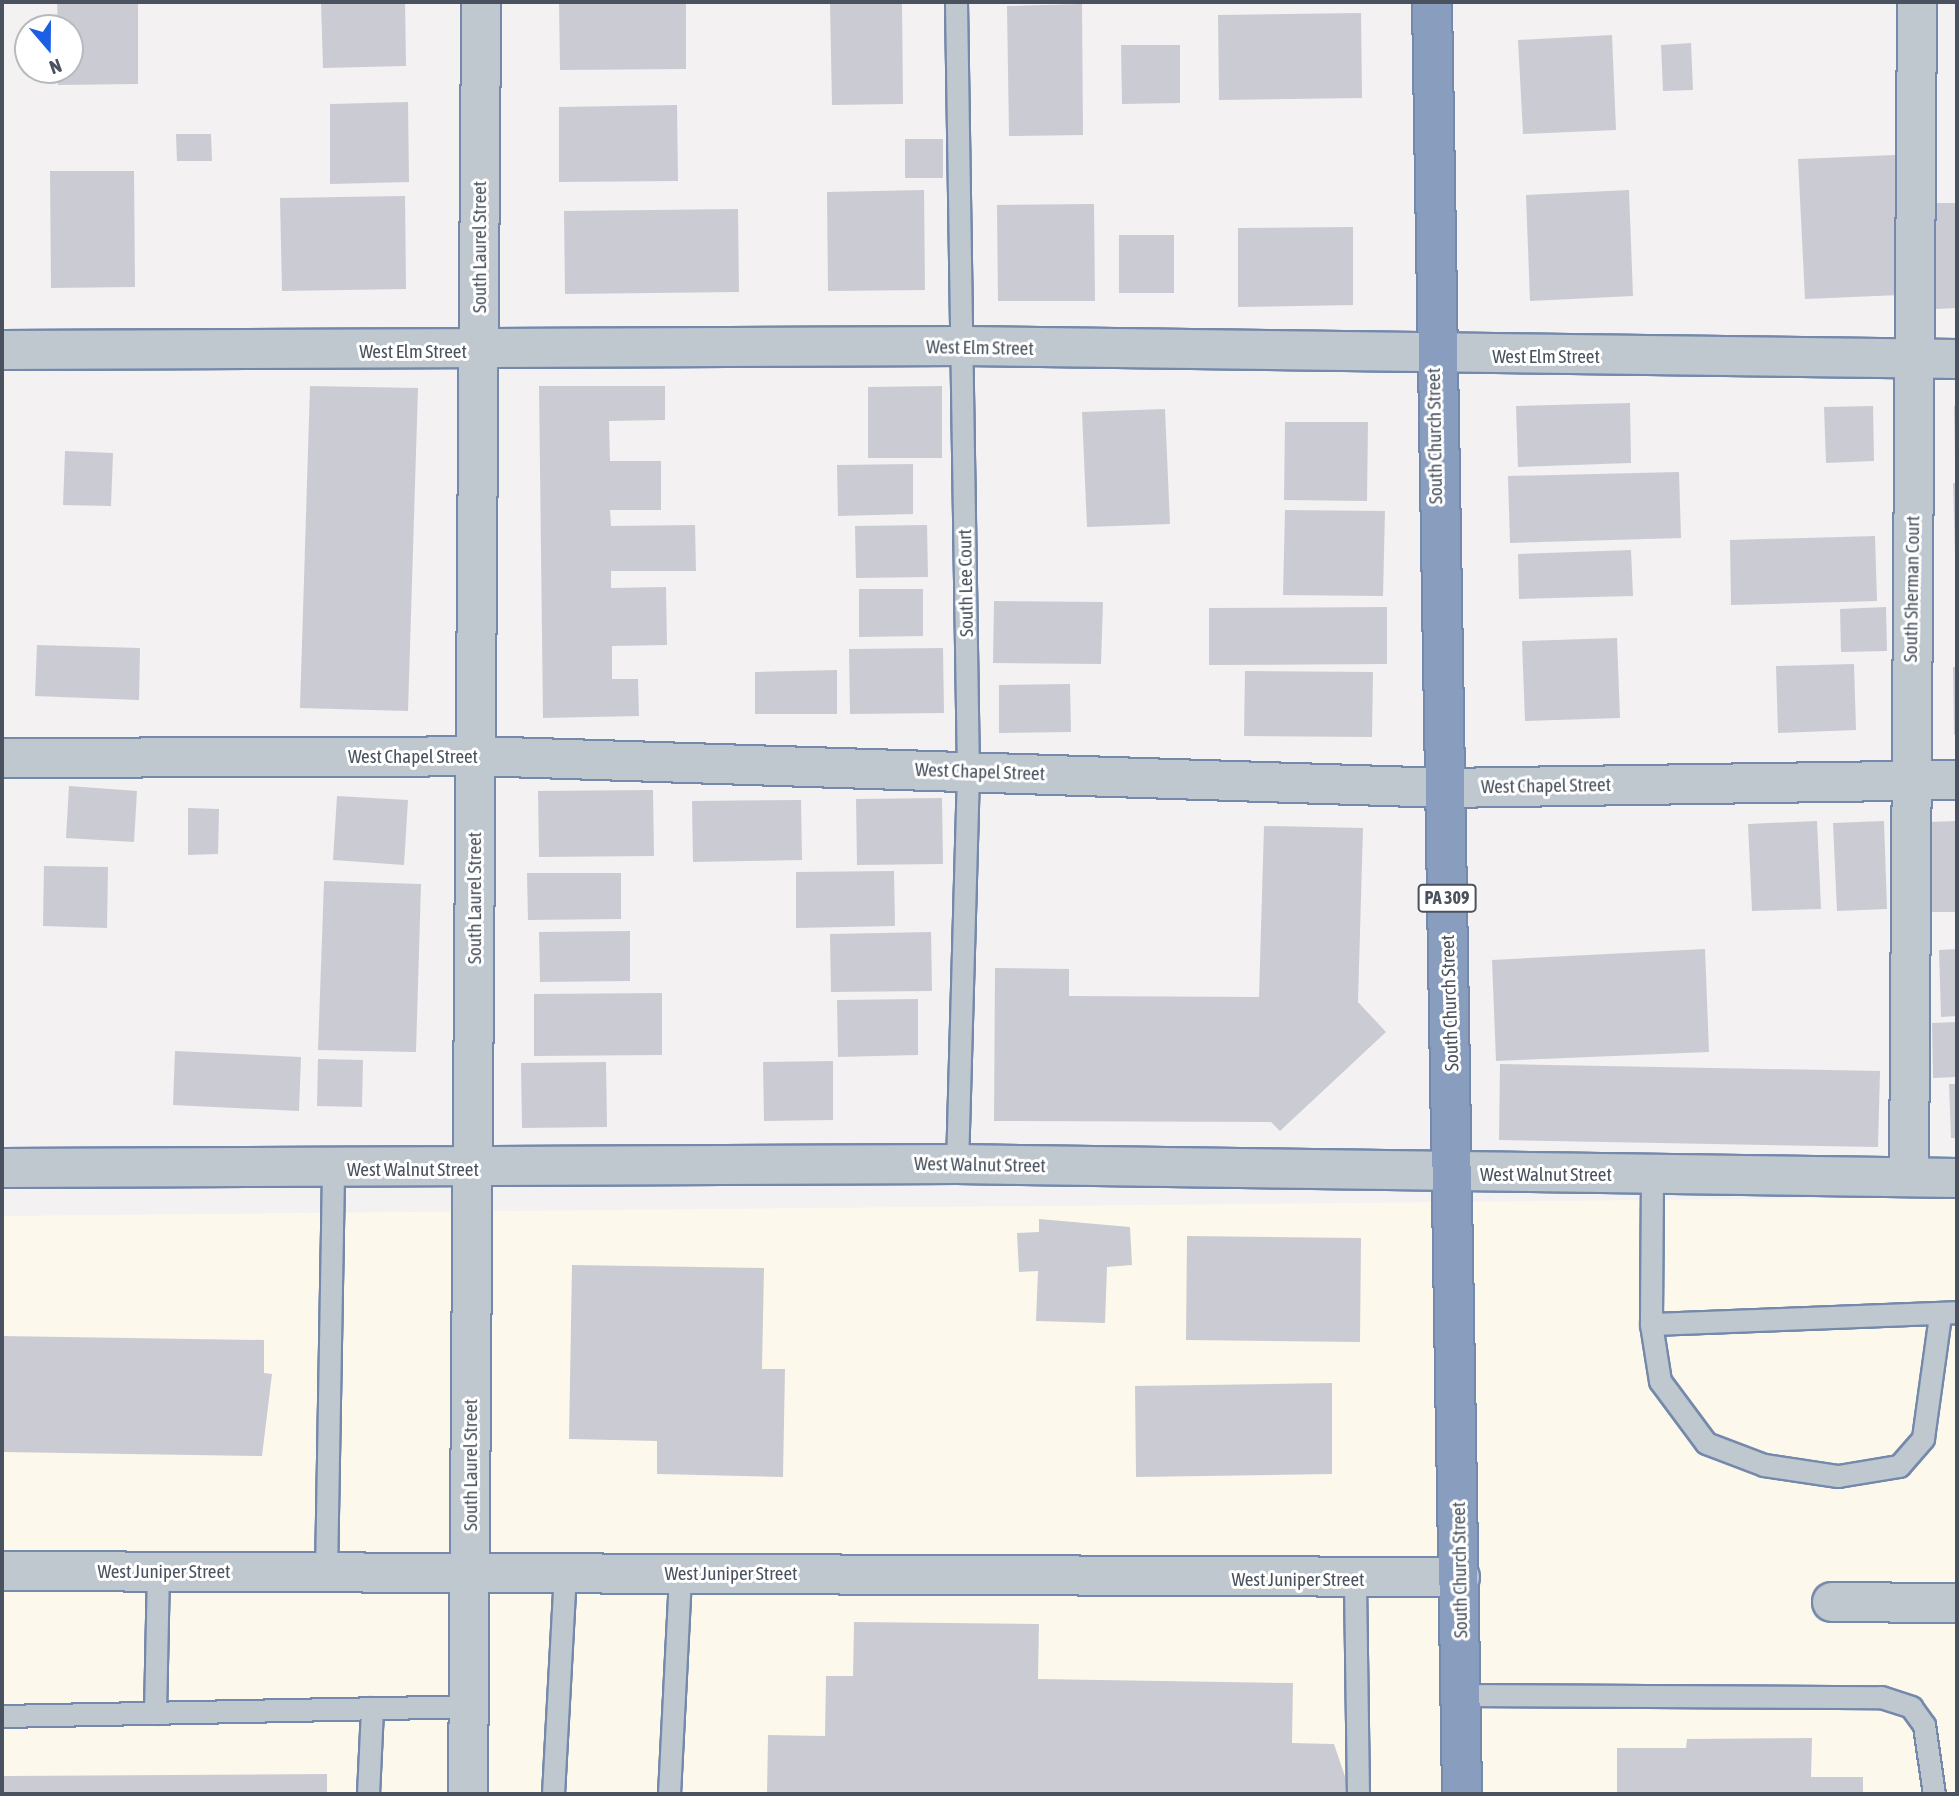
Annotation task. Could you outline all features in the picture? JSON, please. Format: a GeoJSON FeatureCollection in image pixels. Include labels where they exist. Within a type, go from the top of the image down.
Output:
{"type":"FeatureCollection","features":[{"type":"Feature","properties":{"kind":"highway","name":"South Church Street"},"geometry":{"type":"LineString","coordinates":[[1432,2],[1434,357],[1455,1174],[1462,1794]]}},
{"type":"Feature","properties":{"kind":"street","name":"South Laurel Street"},"geometry":{"type":"LineString","coordinates":[[468,1794],[481,2]]}},
{"type":"Feature","properties":{"kind":"street","name":"South Sherman Court"},"geometry":{"type":"LineString","coordinates":[[1909,1177],[1909,780],[1917,2]]}},
{"type":"Feature","properties":{"kind":"street","name":"West Elm Street"},"geometry":{"type":"LineString","coordinates":[[2,350],[479,352],[964,346],[1434,357],[1957,359]]}},
{"type":"Feature","properties":{"kind":"street","name":"West Chapel Street"},"geometry":{"type":"LineString","coordinates":[[2,758],[476,756],[1444,788],[1957,780]]}},
{"type":"Feature","properties":{"kind":"street","name":"West Walnut Street"},"geometry":{"type":"LineString","coordinates":[[2,1168],[473,1170],[957,1164],[1455,1174],[1957,1178]]}},
{"type":"Feature","properties":{"kind":"street","name":"West Juniper Street"},"geometry":{"type":"LineString","coordinates":[[2,1571],[1355,1581],[1460,1577]]}},
{"type":"Feature","properties":{"kind":"street"},"geometry":{"type":"LineString","coordinates":[[1832,1602],[1957,1603]]}},
{"type":"Feature","properties":{"kind":"lane","name":"South Lee Court"},"geometry":{"type":"LineString","coordinates":[[956,2],[964,346],[968,772],[957,1164]]}},
{"type":"Feature","properties":{"kind":"lane"},"geometry":{"type":"LineString","coordinates":[[326,1573],[333,1170]]}},
{"type":"Feature","properties":{"kind":"lane"},"geometry":{"type":"LineString","coordinates":[[1651,1324],[1949,1314],[1933,1402],[1914,1452],[1877,1474],[1838,1476],[1764,1465],[1706,1443],[1660,1381],[1651,1324],[1652,1176]]}},
{"type":"Feature","properties":{"kind":"lane"},"geometry":{"type":"LineString","coordinates":[[155,1713],[158,1572]]}},
{"type":"Feature","properties":{"kind":"lane"},"geometry":{"type":"LineString","coordinates":[[553,1794],[565,1574]]}},
{"type":"Feature","properties":{"kind":"lane"},"geometry":{"type":"LineString","coordinates":[[669,1794],[680,1574]]}},
{"type":"Feature","properties":{"kind":"lane"},"geometry":{"type":"LineString","coordinates":[[1355,1581],[1357,1794]]}},
{"type":"Feature","properties":{"kind":"lane"},"geometry":{"type":"LineString","coordinates":[[1461,1695],[1890,1699],[1911,1707],[1924,1725],[1934,1763],[1934,1794]]}},
{"type":"Feature","properties":{"kind":"lane"},"geometry":{"type":"LineString","coordinates":[[2,1716],[469,1706]]}},
{"type":"Feature","properties":{"kind":"lane"},"geometry":{"type":"LineString","coordinates":[[368,1794],[372,1708]]}},
{"type":"Feature","properties":{"kind":"shaded area"},"geometry":{"type":"Polygon","coordinates":[[[1957,1197],[1957,1794],[2,1794],[2,1216],[1957,1197]]]}},
{"type":"Feature","properties":{"kind":"building"},"geometry":{"type":"Polygon","coordinates":[[[57,2],[138,2],[138,84],[58,85],[84,84],[84,14],[57,14],[57,2]]]}},
{"type":"Feature","properties":{"kind":"building"},"geometry":{"type":"Polygon","coordinates":[[[321,2],[405,2],[406,66],[323,68],[321,2]]]}},
{"type":"Feature","properties":{"kind":"building"},"geometry":{"type":"Polygon","coordinates":[[[559,2],[686,2],[686,69],[560,70],[559,2]]]}},
{"type":"Feature","properties":{"kind":"building"},"geometry":{"type":"Polygon","coordinates":[[[830,2],[902,2],[903,104],[832,105],[830,2]]]}},
{"type":"Feature","properties":{"kind":"building"},"geometry":{"type":"Polygon","coordinates":[[[1082,4],[1083,135],[1009,136],[1007,6],[1082,4]]]}},
{"type":"Feature","properties":{"kind":"building"},"geometry":{"type":"Polygon","coordinates":[[[1361,13],[1362,98],[1219,100],[1218,15],[1361,13]]]}},
{"type":"Feature","properties":{"kind":"building"},"geometry":{"type":"Polygon","coordinates":[[[1612,35],[1616,130],[1523,134],[1518,40],[1612,35]]]}},
{"type":"Feature","properties":{"kind":"building"},"geometry":{"type":"Polygon","coordinates":[[[1691,43],[1693,90],[1663,91],[1661,45],[1691,43]]]}},
{"type":"Feature","properties":{"kind":"building"},"geometry":{"type":"Polygon","coordinates":[[[1121,45],[1180,45],[1180,103],[1122,104],[1121,45]]]}},
{"type":"Feature","properties":{"kind":"building"},"geometry":{"type":"Polygon","coordinates":[[[408,102],[409,182],[330,184],[330,104],[408,102]]]}},
{"type":"Feature","properties":{"kind":"building"},"geometry":{"type":"Polygon","coordinates":[[[677,105],[678,181],[559,182],[559,107],[677,105]]]}},
{"type":"Feature","properties":{"kind":"building"},"geometry":{"type":"Polygon","coordinates":[[[176,134],[211,134],[212,161],[177,161],[176,134]]]}},
{"type":"Feature","properties":{"kind":"building"},"geometry":{"type":"Polygon","coordinates":[[[905,139],[943,139],[943,178],[905,178],[905,139]]]}},
{"type":"Feature","properties":{"kind":"building"},"geometry":{"type":"Polygon","coordinates":[[[1895,155],[1900,295],[1805,299],[1798,159],[1895,155]]]}},
{"type":"Feature","properties":{"kind":"building"},"geometry":{"type":"Polygon","coordinates":[[[50,171],[134,171],[135,287],[51,288],[50,171]]]}},
{"type":"Feature","properties":{"kind":"building"},"geometry":{"type":"Polygon","coordinates":[[[924,190],[925,290],[828,291],[827,192],[924,190]]]}},
{"type":"Feature","properties":{"kind":"building"},"geometry":{"type":"Polygon","coordinates":[[[1629,190],[1633,296],[1530,301],[1526,195],[1629,190]]]}},
{"type":"Feature","properties":{"kind":"building"},"geometry":{"type":"Polygon","coordinates":[[[405,196],[406,289],[282,291],[280,198],[405,196]]]}},
{"type":"Feature","properties":{"kind":"building"},"geometry":{"type":"Polygon","coordinates":[[[1934,203],[1957,203],[1957,308],[1936,309],[1934,203]]]}},
{"type":"Feature","properties":{"kind":"building"},"geometry":{"type":"Polygon","coordinates":[[[1094,204],[1095,301],[998,301],[997,205],[1094,204]]]}},
{"type":"Feature","properties":{"kind":"building"},"geometry":{"type":"Polygon","coordinates":[[[738,209],[739,292],[565,294],[564,211],[738,209]]]}},
{"type":"Feature","properties":{"kind":"building"},"geometry":{"type":"Polygon","coordinates":[[[1353,227],[1353,305],[1238,307],[1238,228],[1353,227]]]}},
{"type":"Feature","properties":{"kind":"building"},"geometry":{"type":"Polygon","coordinates":[[[1119,235],[1174,235],[1174,293],[1119,293],[1119,235]]]}},
{"type":"Feature","properties":{"kind":"building"},"geometry":{"type":"Polygon","coordinates":[[[310,386],[418,388],[408,711],[300,708],[310,386]]]}},
{"type":"Feature","properties":{"kind":"building"},"geometry":{"type":"Polygon","coordinates":[[[539,386],[665,386],[665,420],[609,421],[610,461],[661,461],[661,510],[610,510],[611,526],[695,525],[696,571],[611,571],[611,588],[666,587],[667,645],[612,646],[612,679],[638,679],[639,716],[543,718],[539,386]]]}},
{"type":"Feature","properties":{"kind":"building"},"geometry":{"type":"Polygon","coordinates":[[[942,386],[942,458],[868,458],[868,387],[942,386]]]}},
{"type":"Feature","properties":{"kind":"building"},"geometry":{"type":"Polygon","coordinates":[[[1630,403],[1631,463],[1518,467],[1516,406],[1630,403]]]}},
{"type":"Feature","properties":{"kind":"building"},"geometry":{"type":"Polygon","coordinates":[[[1873,406],[1874,461],[1826,463],[1824,407],[1873,406]]]}},
{"type":"Feature","properties":{"kind":"building"},"geometry":{"type":"Polygon","coordinates":[[[1954,406],[1957,406],[1957,459],[1955,459],[1954,406]]]}},
{"type":"Feature","properties":{"kind":"building"},"geometry":{"type":"Polygon","coordinates":[[[1165,409],[1170,524],[1087,527],[1082,412],[1165,409]]]}},
{"type":"Feature","properties":{"kind":"building"},"geometry":{"type":"Polygon","coordinates":[[[1285,422],[1368,422],[1367,501],[1284,500],[1285,422]]]}},
{"type":"Feature","properties":{"kind":"building"},"geometry":{"type":"Polygon","coordinates":[[[65,451],[113,453],[111,506],[63,505],[65,451]]]}},
{"type":"Feature","properties":{"kind":"building"},"geometry":{"type":"Polygon","coordinates":[[[913,464],[913,514],[838,516],[837,465],[913,464]]]}},
{"type":"Feature","properties":{"kind":"building"},"geometry":{"type":"Polygon","coordinates":[[[1679,472],[1681,538],[1510,543],[1508,476],[1679,472]]]}},
{"type":"Feature","properties":{"kind":"building"},"geometry":{"type":"Polygon","coordinates":[[[1953,483],[1957,483],[1957,554],[1955,554],[1953,483]]]}},
{"type":"Feature","properties":{"kind":"building"},"geometry":{"type":"Polygon","coordinates":[[[1285,510],[1385,511],[1383,596],[1283,595],[1285,510]]]}},
{"type":"Feature","properties":{"kind":"building"},"geometry":{"type":"Polygon","coordinates":[[[927,525],[928,577],[856,578],[855,526],[927,525]]]}},
{"type":"Feature","properties":{"kind":"building"},"geometry":{"type":"Polygon","coordinates":[[[1875,536],[1877,601],[1731,605],[1730,540],[1875,536]]]}},
{"type":"Feature","properties":{"kind":"building"},"geometry":{"type":"Polygon","coordinates":[[[1631,550],[1633,596],[1519,599],[1518,554],[1631,550]]]}},
{"type":"Feature","properties":{"kind":"building"},"geometry":{"type":"Polygon","coordinates":[[[859,589],[923,589],[923,636],[859,637],[859,589]]]}},
{"type":"Feature","properties":{"kind":"building"},"geometry":{"type":"Polygon","coordinates":[[[994,601],[1103,602],[1101,664],[993,663],[994,601]]]}},
{"type":"Feature","properties":{"kind":"building"},"geometry":{"type":"Polygon","coordinates":[[[1387,607],[1387,664],[1209,665],[1209,608],[1387,607]]]}},
{"type":"Feature","properties":{"kind":"building"},"geometry":{"type":"Polygon","coordinates":[[[1886,607],[1887,651],[1841,652],[1840,609],[1886,607]]]}},
{"type":"Feature","properties":{"kind":"building"},"geometry":{"type":"Polygon","coordinates":[[[1617,638],[1620,718],[1525,721],[1522,641],[1617,638]]]}},
{"type":"Feature","properties":{"kind":"building"},"geometry":{"type":"Polygon","coordinates":[[[37,645],[140,648],[139,700],[35,696],[37,645]]]}},
{"type":"Feature","properties":{"kind":"building"},"geometry":{"type":"Polygon","coordinates":[[[943,648],[944,713],[850,714],[849,649],[943,648]]]}},
{"type":"Feature","properties":{"kind":"building"},"geometry":{"type":"Polygon","coordinates":[[[1854,664],[1856,730],[1778,733],[1776,666],[1854,664]]]}},
{"type":"Feature","properties":{"kind":"building"},"geometry":{"type":"Polygon","coordinates":[[[1953,667],[1957,667],[1957,734],[1954,735],[1953,667]]]}},
{"type":"Feature","properties":{"kind":"building"},"geometry":{"type":"Polygon","coordinates":[[[837,670],[837,714],[755,714],[755,672],[837,670]]]}},
{"type":"Feature","properties":{"kind":"building"},"geometry":{"type":"Polygon","coordinates":[[[1245,671],[1373,672],[1372,737],[1244,736],[1245,671]]]}},
{"type":"Feature","properties":{"kind":"building"},"geometry":{"type":"Polygon","coordinates":[[[1070,684],[1071,732],[999,733],[999,685],[1070,684]]]}},
{"type":"Feature","properties":{"kind":"building"},"geometry":{"type":"Polygon","coordinates":[[[69,786],[137,791],[134,842],[66,838],[69,786]]]}},
{"type":"Feature","properties":{"kind":"building"},"geometry":{"type":"Polygon","coordinates":[[[653,790],[654,856],[539,857],[538,791],[653,790]]]}},
{"type":"Feature","properties":{"kind":"building"},"geometry":{"type":"Polygon","coordinates":[[[337,796],[408,800],[404,865],[333,860],[337,796]]]}},
{"type":"Feature","properties":{"kind":"building"},"geometry":{"type":"Polygon","coordinates":[[[942,798],[943,864],[857,865],[856,799],[942,798]]]}},
{"type":"Feature","properties":{"kind":"building"},"geometry":{"type":"Polygon","coordinates":[[[801,800],[802,860],[693,862],[692,801],[801,800]]]}},
{"type":"Feature","properties":{"kind":"building"},"geometry":{"type":"Polygon","coordinates":[[[188,808],[219,809],[218,854],[188,855],[188,808]]]}},
{"type":"Feature","properties":{"kind":"building"},"geometry":{"type":"Polygon","coordinates":[[[1817,821],[1821,909],[1752,911],[1748,824],[1817,821]]]}},
{"type":"Feature","properties":{"kind":"building"},"geometry":{"type":"Polygon","coordinates":[[[1884,821],[1887,909],[1837,911],[1833,823],[1884,821]]]}},
{"type":"Feature","properties":{"kind":"building"},"geometry":{"type":"Polygon","coordinates":[[[1957,821],[1957,912],[1931,912],[1929,822],[1957,821]]]}},
{"type":"Feature","properties":{"kind":"building"},"geometry":{"type":"Polygon","coordinates":[[[1264,826],[1363,828],[1358,1002],[1386,1032],[1280,1131],[1271,1122],[994,1121],[995,968],[1069,969],[1069,996],[1259,997],[1264,826]]]}},
{"type":"Feature","properties":{"kind":"building"},"geometry":{"type":"Polygon","coordinates":[[[44,866],[108,867],[107,928],[43,926],[44,866]]]}},
{"type":"Feature","properties":{"kind":"building"},"geometry":{"type":"Polygon","coordinates":[[[894,871],[895,926],[796,928],[796,872],[894,871]]]}},
{"type":"Feature","properties":{"kind":"building"},"geometry":{"type":"Polygon","coordinates":[[[527,873],[621,873],[621,919],[528,920],[527,873]]]}},
{"type":"Feature","properties":{"kind":"building"},"geometry":{"type":"Polygon","coordinates":[[[324,881],[421,884],[416,1052],[318,1050],[324,881]]]}},
{"type":"Feature","properties":{"kind":"building"},"geometry":{"type":"Polygon","coordinates":[[[630,931],[630,981],[540,982],[539,932],[630,931]]]}},
{"type":"Feature","properties":{"kind":"building"},"geometry":{"type":"Polygon","coordinates":[[[931,932],[932,991],[831,992],[830,934],[931,932]]]}},
{"type":"Feature","properties":{"kind":"building"},"geometry":{"type":"Polygon","coordinates":[[[1705,949],[1709,1052],[1496,1061],[1492,960],[1705,949]]]}},
{"type":"Feature","properties":{"kind":"building"},"geometry":{"type":"Polygon","coordinates":[[[1957,949],[1957,1016],[1941,1017],[1939,950],[1957,949]]]}},
{"type":"Feature","properties":{"kind":"building"},"geometry":{"type":"Polygon","coordinates":[[[662,993],[662,1055],[534,1056],[534,994],[662,993]]]}},
{"type":"Feature","properties":{"kind":"building"},"geometry":{"type":"Polygon","coordinates":[[[918,999],[918,1055],[838,1057],[837,1000],[918,999]]]}},
{"type":"Feature","properties":{"kind":"building"},"geometry":{"type":"Polygon","coordinates":[[[1957,1022],[1957,1077],[1933,1078],[1932,1023],[1957,1022]]]}},
{"type":"Feature","properties":{"kind":"building"},"geometry":{"type":"Polygon","coordinates":[[[175,1051],[301,1057],[299,1111],[173,1105],[175,1051]]]}},
{"type":"Feature","properties":{"kind":"building"},"geometry":{"type":"Polygon","coordinates":[[[318,1059],[363,1060],[362,1107],[317,1106],[318,1059]]]}},
{"type":"Feature","properties":{"kind":"building"},"geometry":{"type":"Polygon","coordinates":[[[833,1061],[833,1120],[764,1121],[763,1062],[833,1061]]]}},
{"type":"Feature","properties":{"kind":"building"},"geometry":{"type":"Polygon","coordinates":[[[606,1062],[607,1127],[522,1128],[521,1063],[606,1062]]]}},
{"type":"Feature","properties":{"kind":"building"},"geometry":{"type":"Polygon","coordinates":[[[1500,1064],[1880,1071],[1878,1147],[1499,1140],[1500,1064]]]}},
{"type":"Feature","properties":{"kind":"building"},"geometry":{"type":"Polygon","coordinates":[[[1949,1084],[1957,1084],[1957,1138],[1951,1138],[1949,1084]]]}},
{"type":"Feature","properties":{"kind":"building"},"geometry":{"type":"Polygon","coordinates":[[[1039,1219],[1130,1227],[1132,1265],[1107,1267],[1105,1323],[1036,1321],[1038,1271],[1019,1272],[1017,1233],[1039,1232],[1039,1219]]]}},
{"type":"Feature","properties":{"kind":"building"},"geometry":{"type":"Polygon","coordinates":[[[1187,1236],[1361,1238],[1360,1342],[1186,1340],[1187,1236]]]}},
{"type":"Feature","properties":{"kind":"building"},"geometry":{"type":"Polygon","coordinates":[[[572,1265],[764,1268],[762,1369],[785,1369],[783,1477],[657,1474],[657,1441],[569,1439],[572,1265]]]}},
{"type":"Feature","properties":{"kind":"building"},"geometry":{"type":"Polygon","coordinates":[[[2,1336],[264,1340],[264,1373],[272,1374],[262,1456],[2,1452],[2,1336]]]}},
{"type":"Feature","properties":{"kind":"building"},"geometry":{"type":"Polygon","coordinates":[[[1332,1383],[1332,1474],[1136,1477],[1135,1386],[1332,1383]]]}},
{"type":"Feature","properties":{"kind":"building"},"geometry":{"type":"Polygon","coordinates":[[[854,1622],[1039,1624],[1038,1679],[1293,1683],[1292,1743],[1334,1744],[1351,1794],[767,1794],[768,1735],[825,1736],[826,1676],[853,1676],[854,1622]]]}},
{"type":"Feature","properties":{"kind":"building"},"geometry":{"type":"Polygon","coordinates":[[[1812,1738],[1811,1777],[1863,1777],[1863,1794],[1617,1794],[1617,1748],[1686,1748],[1687,1739],[1812,1738]]]}},
{"type":"Feature","properties":{"kind":"building"},"geometry":{"type":"Polygon","coordinates":[[[327,1774],[327,1794],[2,1794],[2,1776],[327,1774]]]}}]}
